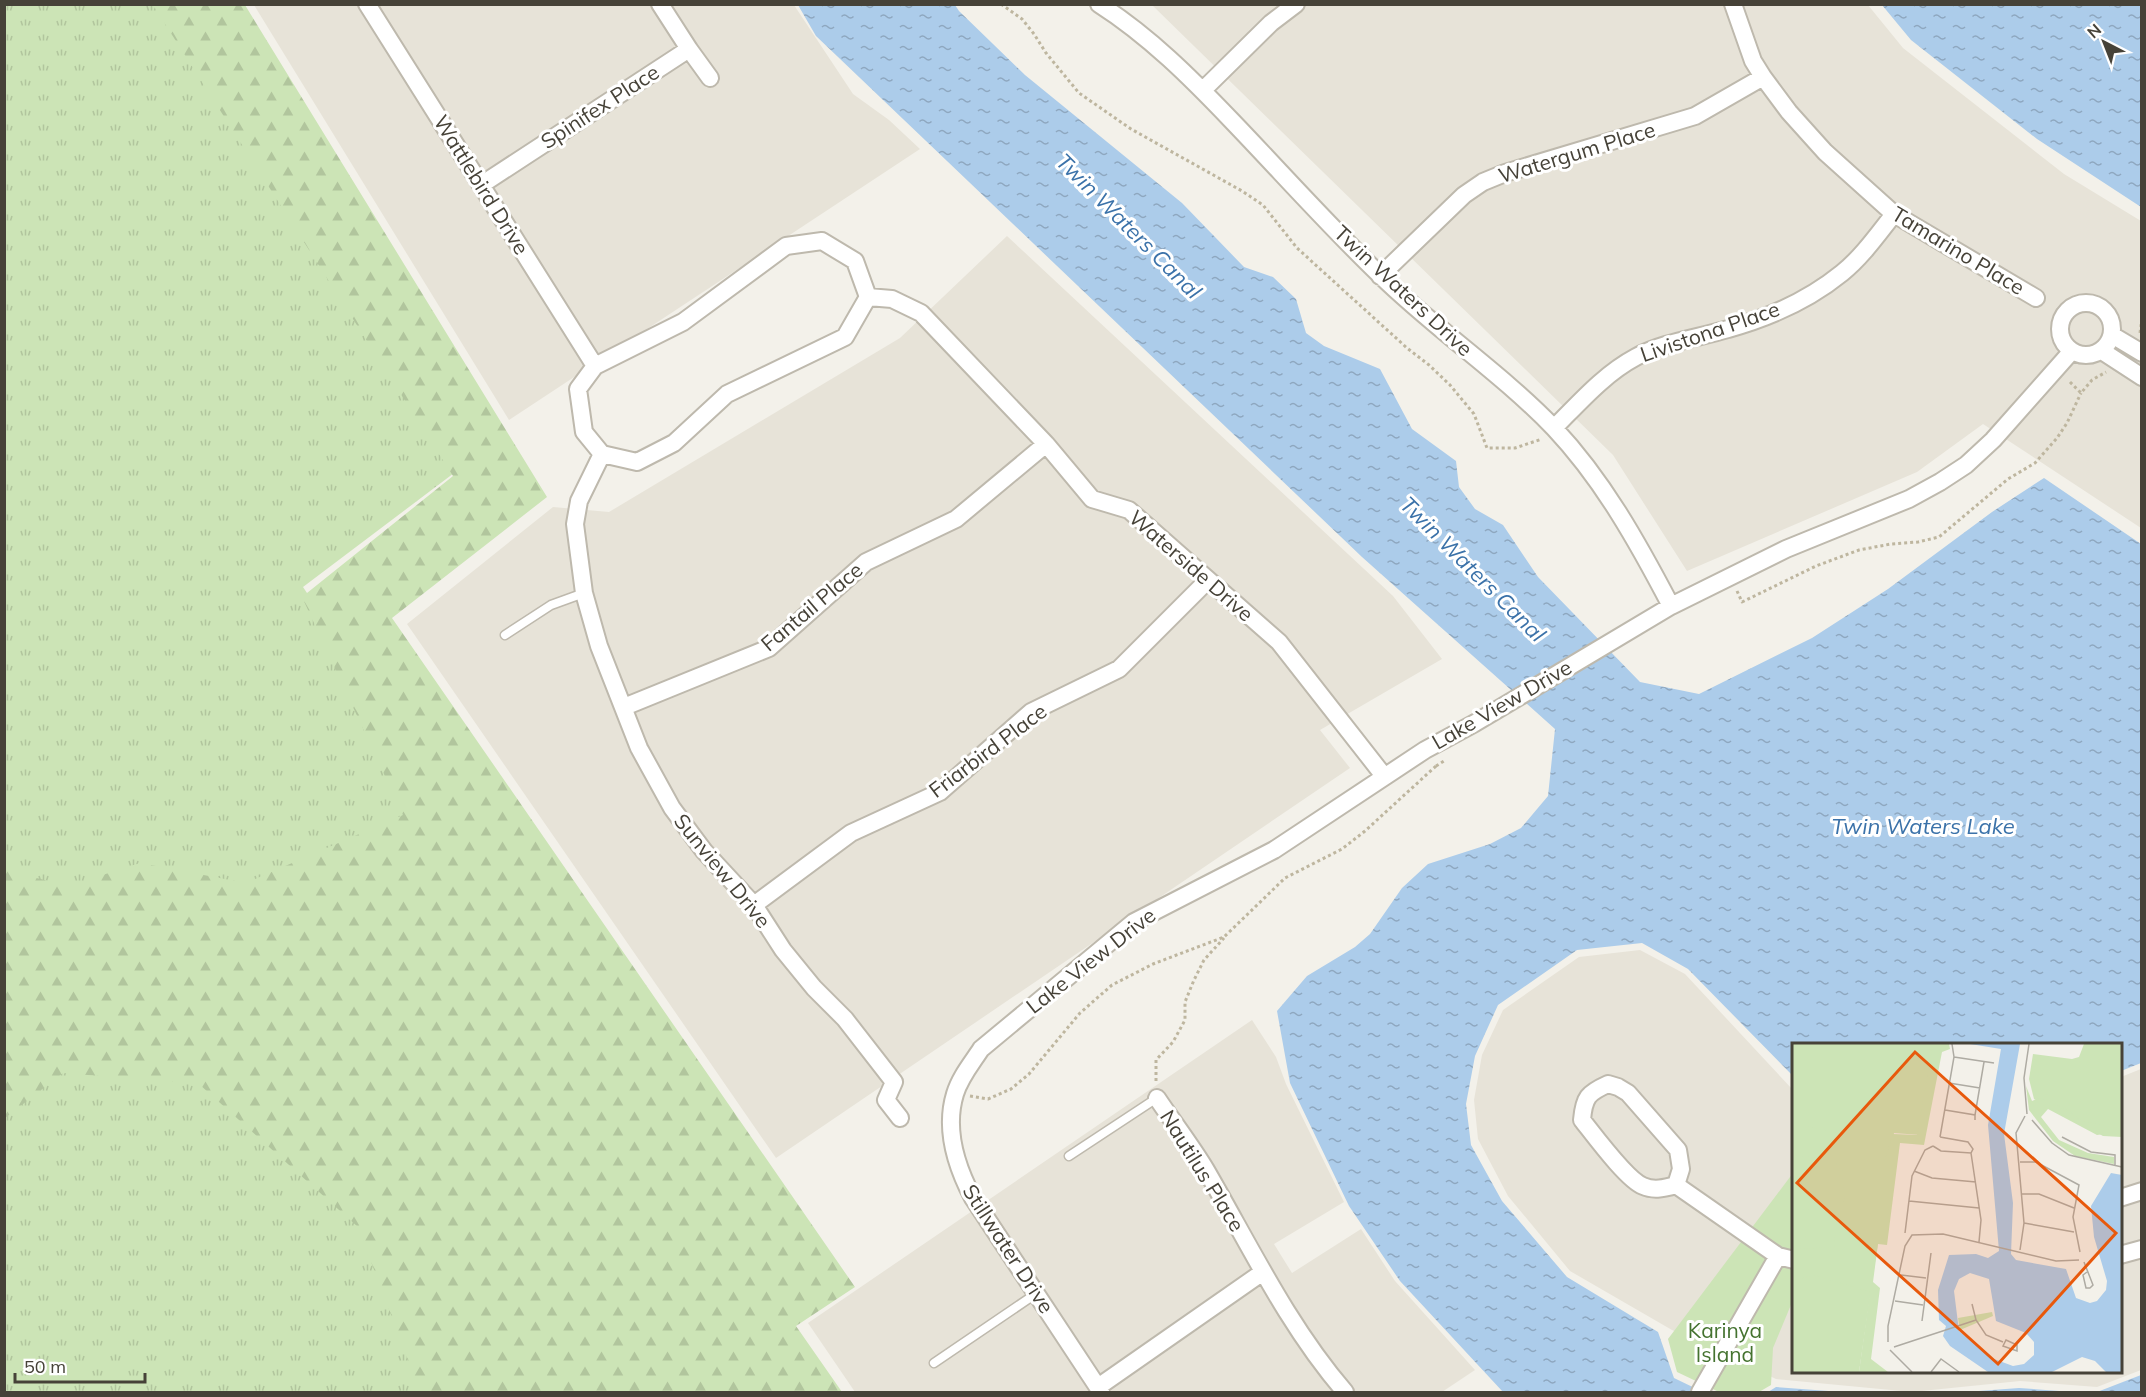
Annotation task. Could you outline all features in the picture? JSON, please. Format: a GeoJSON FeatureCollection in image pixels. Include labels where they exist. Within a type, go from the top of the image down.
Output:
{"type":"FeatureCollection","features":[{"type":"Feature","properties":{"kind":"street","name":"Wattlebird Drive"},"geometry":{"type":"LineString","coordinates":[[367,4],[595,366]]}},
{"type":"Feature","properties":{"kind":"street"},"geometry":{"type":"LineString","coordinates":[[660,4],[710,78]]}},
{"type":"Feature","properties":{"kind":"street","name":"Twin Waters Drive"},"geometry":{"type":"LineString","coordinates":[[1099,4],[1148,39],[1203,90],[1380,276],[1554,429],[1605,490],[1671,606]]}},
{"type":"Feature","properties":{"kind":"street"},"geometry":{"type":"LineString","coordinates":[[1203,90],[1271,23],[1296,4]]}},
{"type":"Feature","properties":{"kind":"street","name":"Tamarino Place"},"geometry":{"type":"LineString","coordinates":[[1733,4],[1753,61],[1789,112],[1817,143],[1894,214],[2036,298]]}},
{"type":"Feature","properties":{"kind":"street","name":"Spinifex Place"},"geometry":{"type":"LineString","coordinates":[[481,185],[689,49]]}},
{"type":"Feature","properties":{"kind":"street","name":"Watergum Place"},"geometry":{"type":"LineString","coordinates":[[1380,276],[1464,195],[1483,182],[1504,173],[1695,116],[1763,77]]}},
{"type":"Feature","properties":{"kind":"street","name":"Livistona Place"},"geometry":{"type":"LineString","coordinates":[[1554,429],[1614,370],[1638,356],[1660,347],[1736,327],[1769,315],[1824,286],[1844,272],[1894,214]]}},
{"type":"Feature","properties":{"kind":"street"},"geometry":{"type":"LineString","coordinates":[[822,241],[855,261],[868,297],[845,337],[727,393],[674,443],[637,462],[602,454],[584,432],[578,389],[595,366],[683,322],[786,246],[822,241]]}},
{"type":"Feature","properties":{"kind":"street","name":"Waterside Drive"},"geometry":{"type":"LineString","coordinates":[[868,297],[892,300],[921,312],[1046,444],[1092,499],[1129,510],[1279,642],[1384,776]]}},
{"type":"Feature","properties":{"kind":"street"},"geometry":{"type":"LineString","coordinates":[[2080,304],[2098,306],[2110,318],[2113,326],[2112,335],[2102,351],[2087,356],[2072,352],[2061,338],[2061,320],[2072,307],[2080,304]]}},
{"type":"Feature","properties":{"kind":"street"},"geometry":{"type":"LineString","coordinates":[[2112,335],[2140,347]]}},
{"type":"Feature","properties":{"kind":"street"},"geometry":{"type":"LineString","coordinates":[[2102,351],[2142,377]]}},
{"type":"Feature","properties":{"kind":"street","name":"Lake View Drive"},"geometry":{"type":"LineString","coordinates":[[955,1094],[965,1072],[981,1049],[1134,922],[1274,850],[1425,750],[1475,723],[1671,606],[1786,549],[1910,499],[1940,482],[1966,465],[1993,441],[2072,352]]}},
{"type":"Feature","properties":{"kind":"street","name":"Fantail Place"},"geometry":{"type":"LineString","coordinates":[[624,707],[769,648],[866,562],[956,519],[1046,444]]}},
{"type":"Feature","properties":{"kind":"street","name":"Sunview Drive"},"geometry":{"type":"LineString","coordinates":[[602,454],[579,501],[576,524],[585,592],[599,646],[639,748],[672,808],[704,851],[754,905],[783,950],[814,988],[845,1019],[894,1082],[886,1100],[900,1118]]}},
{"type":"Feature","properties":{"kind":"street","name":"Friarbird Place"},"geometry":{"type":"LineString","coordinates":[[754,905],[851,833],[940,792],[1031,712],[1119,669],[1208,580]]}},
{"type":"Feature","properties":{"kind":"street"},"geometry":{"type":"LineString","coordinates":[[1676,1185],[1681,1169],[1678,1150],[1628,1093],[1608,1084],[1591,1092],[1584,1105],[1582,1119],[1616,1162],[1642,1186],[1658,1189],[1676,1185],[1786,1258],[1701,1390]]}},
{"type":"Feature","properties":{"kind":"street","name":"Stillwater Drive"},"geometry":{"type":"LineString","coordinates":[[955,1094],[951,1119],[952,1148],[959,1172],[973,1198],[1099,1390]]}},
{"type":"Feature","properties":{"kind":"street","name":"Nautilus Place"},"geometry":{"type":"LineString","coordinates":[[1156,1098],[1204,1168],[1263,1272],[1323,1367],[1345,1392]]}},
{"type":"Feature","properties":{"kind":"street"},"geometry":{"type":"LineString","coordinates":[[2122,1198],[2142,1191]]}},
{"type":"Feature","properties":{"kind":"street"},"geometry":{"type":"LineString","coordinates":[[2122,1256],[2142,1249]]}},
{"type":"Feature","properties":{"kind":"street"},"geometry":{"type":"LineString","coordinates":[[1099,1390],[1263,1272]]}},
{"type":"Feature","properties":{"kind":"lane"},"geometry":{"type":"LineString","coordinates":[[505,635],[551,605],[585,592]]}},
{"type":"Feature","properties":{"kind":"lane","name":"Nautilus Place"},"geometry":{"type":"LineString","coordinates":[[1069,1156],[1156,1098]]}},
{"type":"Feature","properties":{"kind":"lane"},"geometry":{"type":"LineString","coordinates":[[933,1363],[1037,1293]]}},
{"type":"Feature","properties":{"kind":"path"},"geometry":{"type":"LineString","coordinates":[[1001,4],[1022,20],[1079,93],[1131,129],[1263,205],[1297,248],[1450,385],[1474,414],[1486,448],[1515,448],[1533,444],[1545,438],[1554,429]]}},
{"type":"Feature","properties":{"kind":"path"},"geometry":{"type":"LineString","coordinates":[[2140,347],[2142,318]]}},
{"type":"Feature","properties":{"kind":"path"},"geometry":{"type":"LineString","coordinates":[[1736,591],[1742,602],[1816,566],[1859,550],[1892,544],[1918,543],[1939,537],[2008,479],[2036,463],[2062,431],[2081,393],[2092,380],[2108,371]]}},
{"type":"Feature","properties":{"kind":"path"},"geometry":{"type":"LineString","coordinates":[[2070,382],[2081,393]]}},
{"type":"Feature","properties":{"kind":"path"},"geometry":{"type":"LineString","coordinates":[[1156,1098],[1156,1060],[1173,1042],[1185,1020],[1185,1002],[1204,960],[1224,937],[1286,878],[1342,849],[1436,766],[1425,750]]}},
{"type":"Feature","properties":{"kind":"path"},"geometry":{"type":"LineString","coordinates":[[955,1094],[988,1099],[1011,1089],[1029,1074],[1080,1012],[1112,985],[1153,964],[1224,937]]}},
{"type":"Feature","properties":{"kind":"shaded area"},"geometry":{"type":"Polygon","coordinates":[[[254,5],[794,5],[853,94],[889,120],[920,149],[509,420],[254,5]]]}},
{"type":"Feature","properties":{"kind":"shaded area"},"geometry":{"type":"Polygon","coordinates":[[[1152,5],[1868,5],[1903,48],[2064,174],[2141,221],[2141,528],[1983,424],[1917,472],[1687,571],[1613,455],[1152,5]]]}},
{"type":"Feature","properties":{"kind":"shaded area"},"geometry":{"type":"Polygon","coordinates":[[[1007,236],[1393,596],[1442,659],[1320,730],[1350,768],[776,1158],[407,624],[553,507],[609,512],[900,338],[1007,236]]]}},
{"type":"Feature","properties":{"kind":"shaded area","name":"Karinya Island"},"geometry":{"type":"Polygon","coordinates":[[[1640,950],[1685,974],[1792,1089],[1792,1373],[2122,1373],[2122,1077],[2141,1069],[2141,1370],[2097,1387],[2020,1381],[1912,1392],[1776,1379],[1672,1330],[1570,1271],[1508,1196],[1478,1139],[1474,1100],[1482,1055],[1503,1010],[1579,957],[1640,950]]]}},
{"type":"Feature","properties":{"kind":"shaded area"},"geometry":{"type":"Polygon","coordinates":[[[1252,1020],[1276,1057],[1286,1084],[1344,1202],[1274,1244],[1292,1273],[1361,1229],[1395,1281],[1475,1370],[1442,1392],[855,1392],[808,1323],[1252,1020]]]}},
{"type":"Feature","properties":{"kind":"green space"},"geometry":{"type":"Polygon","coordinates":[[[5,5],[170,5],[466,464],[303,587],[838,1392],[5,1392],[5,5]]]}},
{"type":"Feature","properties":{"kind":"green space"},"geometry":{"type":"Polygon","coordinates":[[[153,5],[245,5],[547,497],[392,618],[855,1287],[796,1326],[842,1392],[420,1392],[358,1227],[199,1084],[63,1073],[5,1118],[5,870],[68,886],[140,863],[246,883],[403,815],[302,597],[453,476],[153,5]]]}},
{"type":"Feature","properties":{"kind":"green space","name":"Karinya Island"},"geometry":{"type":"Polygon","coordinates":[[[1792,1174],[1792,1302],[1773,1348],[1771,1385],[1759,1392],[1719,1392],[1677,1372],[1668,1339],[1792,1174]]]}},
{"type":"Feature","properties":{"kind":"water","name":"Twin Waters Lake"},"geometry":{"type":"Polygon","coordinates":[[[798,5],[955,5],[1025,75],[1182,203],[1244,267],[1273,277],[1296,299],[1306,333],[1324,346],[1380,369],[1412,429],[1456,461],[1459,487],[1475,509],[1503,525],[1538,577],[1640,682],[1699,694],[1812,638],[1888,589],[1992,512],[2044,478],[2141,544],[2141,1063],[2122,1071],[2122,1043],[1792,1043],[1792,1075],[1688,969],[1642,943],[1577,950],[1498,1005],[1475,1056],[1466,1104],[1471,1145],[1502,1201],[1567,1277],[1658,1332],[1674,1378],[1703,1392],[1503,1392],[1400,1281],[1349,1206],[1290,1083],[1277,1011],[1307,976],[1355,947],[1370,934],[1402,888],[1428,864],[1490,844],[1521,828],[1548,796],[1555,729],[1362,557],[816,36],[798,5]]]}},
{"type":"Feature","properties":{"kind":"water"},"geometry":{"type":"Polygon","coordinates":[[[1882,5],[2141,5],[2141,207],[2037,139],[1911,40],[1882,5]]]}},
{"type":"Feature","properties":{"kind":"water"},"geometry":{"type":"Polygon","coordinates":[[[2141,1375],[2141,1392],[2097,1392],[2141,1375]]]}},
{"type":"Feature","properties":{"kind":"water"},"geometry":{"type":"Polygon","coordinates":[[[1776,1387],[1842,1392],[1768,1392],[1776,1387]]]}},
{"type":"Feature","properties":{"kind":"water"},"geometry":{"type":"Polygon","coordinates":[[[2019,1388],[2073,1392],[1965,1392],[2019,1388]]]}},
{"type":"Feature","properties":{"kind":"water label","name":"Twin Waters Canal"},"geometry":{"type":"Point","coordinates":[1129,226]}},
{"type":"Feature","properties":{"kind":"water label","name":"Twin Waters Canal"},"geometry":{"type":"Point","coordinates":[1473,569]}}]}
